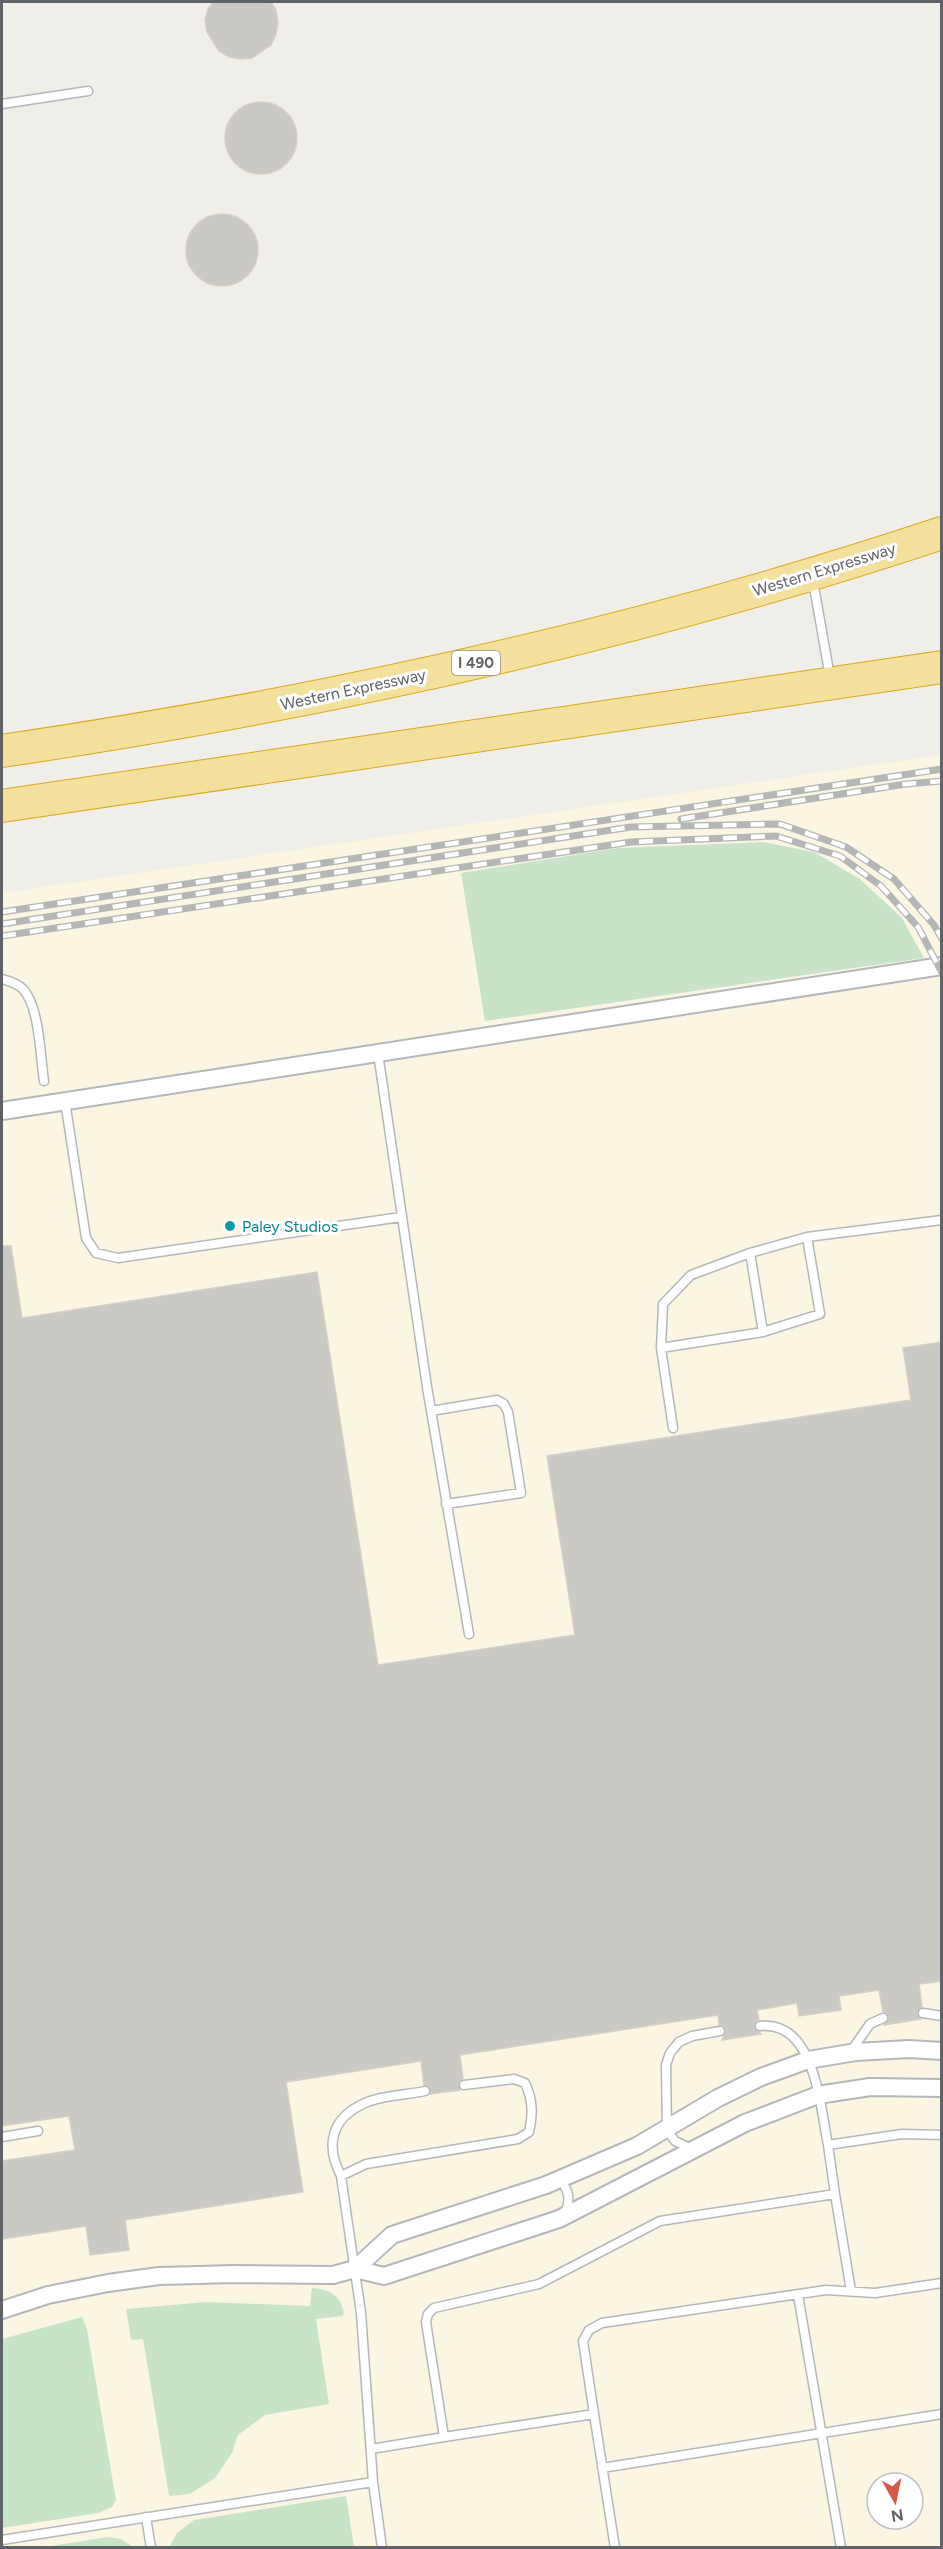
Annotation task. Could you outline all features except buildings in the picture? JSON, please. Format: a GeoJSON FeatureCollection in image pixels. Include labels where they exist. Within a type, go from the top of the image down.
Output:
{"type":"FeatureCollection","features":[{"type":"Feature","properties":{"kind":"highway","name":"Western Expressway"},"geometry":{"type":"LineString","coordinates":[[2,751],[210,718],[373,686],[581,638],[811,574],[942,533]]}},
{"type":"Feature","properties":{"kind":"highway"},"geometry":{"type":"LineString","coordinates":[[2,806],[942,668]]}},
{"type":"Feature","properties":{"kind":"street"},"geometry":{"type":"LineString","coordinates":[[2,1111],[942,966]]}},
{"type":"Feature","properties":{"kind":"street"},"geometry":{"type":"LineString","coordinates":[[2,2310],[48,2295],[159,2276],[234,2274],[312,2276],[333,2275],[355,2269],[392,2235],[560,2179],[637,2146],[718,2098],[761,2077],[808,2060],[850,2053],[909,2049],[942,2051]]}},
{"type":"Feature","properties":{"kind":"street"},"geometry":{"type":"LineString","coordinates":[[355,2269],[384,2276],[564,2216],[745,2123],[818,2095],[870,2086],[942,2088]]}},
{"type":"Feature","properties":{"kind":"lane"},"geometry":{"type":"LineString","coordinates":[[2,104],[88,91]]}},
{"type":"Feature","properties":{"kind":"lane"},"geometry":{"type":"LineString","coordinates":[[811,574],[831,684]]}},
{"type":"Feature","properties":{"kind":"lane"},"geometry":{"type":"LineString","coordinates":[[2,979],[13,982],[23,989],[33,1008],[44,1081]]}},
{"type":"Feature","properties":{"kind":"lane"},"geometry":{"type":"LineString","coordinates":[[378,1053],[431,1411],[469,1634]]}},
{"type":"Feature","properties":{"kind":"lane"},"geometry":{"type":"LineString","coordinates":[[65,1101],[86,1238],[96,1253],[118,1258],[401,1217]]}},
{"type":"Feature","properties":{"kind":"lane"},"geometry":{"type":"LineString","coordinates":[[672,1428],[661,1348],[663,1304],[691,1275],[750,1253],[807,1237],[942,1220]]}},
{"type":"Feature","properties":{"kind":"lane"},"geometry":{"type":"LineString","coordinates":[[661,1348],[763,1332],[820,1314],[807,1237]]}},
{"type":"Feature","properties":{"kind":"lane"},"geometry":{"type":"LineString","coordinates":[[750,1253],[763,1332]]}},
{"type":"Feature","properties":{"kind":"lane"},"geometry":{"type":"LineString","coordinates":[[431,1411],[497,1400],[504,1404],[508,1412],[521,1493],[446,1504]]}},
{"type":"Feature","properties":{"kind":"lane"},"geometry":{"type":"LineString","coordinates":[[923,2013],[942,2016]]}},
{"type":"Feature","properties":{"kind":"lane"},"geometry":{"type":"LineString","coordinates":[[850,2053],[870,2024],[884,2018]]}},
{"type":"Feature","properties":{"kind":"lane"},"geometry":{"type":"LineString","coordinates":[[760,2026],[776,2025],[784,2028],[802,2046],[808,2060],[828,2145],[850,2291]]}},
{"type":"Feature","properties":{"kind":"lane"},"geometry":{"type":"LineString","coordinates":[[693,2149],[675,2141],[666,2130],[666,2065],[670,2053],[679,2042],[692,2036],[720,2031]]}},
{"type":"Feature","properties":{"kind":"lane"},"geometry":{"type":"LineString","coordinates":[[341,2176],[366,2164],[518,2139],[528,2132],[532,2119],[532,2098],[525,2083],[514,2079],[464,2085]]}},
{"type":"Feature","properties":{"kind":"lane"},"geometry":{"type":"LineString","coordinates":[[382,2547],[373,2482],[361,2313],[341,2176],[334,2163],[331,2148],[338,2124],[366,2103],[426,2091]]}},
{"type":"Feature","properties":{"kind":"lane"},"geometry":{"type":"LineString","coordinates":[[2,2137],[38,2131]]}},
{"type":"Feature","properties":{"kind":"lane"},"geometry":{"type":"LineString","coordinates":[[828,2145],[902,2134],[942,2135]]}},
{"type":"Feature","properties":{"kind":"lane"},"geometry":{"type":"LineString","coordinates":[[560,2179],[566,2187],[570,2202],[564,2216]]}},
{"type":"Feature","properties":{"kind":"lane"},"geometry":{"type":"LineString","coordinates":[[444,2437],[426,2322],[428,2314],[435,2308],[539,2284],[660,2221],[836,2194]]}},
{"type":"Feature","properties":{"kind":"lane"},"geometry":{"type":"LineString","coordinates":[[615,2547],[583,2341],[589,2330],[602,2323],[826,2290],[874,2293],[942,2283]]}},
{"type":"Feature","properties":{"kind":"lane"},"geometry":{"type":"LineString","coordinates":[[798,2295],[841,2547]]}},
{"type":"Feature","properties":{"kind":"lane"},"geometry":{"type":"LineString","coordinates":[[371,2449],[594,2414]]}},
{"type":"Feature","properties":{"kind":"lane"},"geometry":{"type":"LineString","coordinates":[[602,2468],[942,2414]]}},
{"type":"Feature","properties":{"kind":"lane"},"geometry":{"type":"LineString","coordinates":[[2,2540],[373,2482]]}},
{"type":"Feature","properties":{"kind":"lane"},"geometry":{"type":"LineString","coordinates":[[146,2517],[151,2547]]}},
{"type":"Feature","properties":{"kind":"shaded area"},"geometry":{"type":"Polygon","coordinates":[[[941,755],[941,2547],[2,2547],[2,893],[941,755]]]}},
{"type":"Feature","properties":{"kind":"green space"},"geometry":{"type":"Polygon","coordinates":[[[763,842],[814,852],[860,879],[902,918],[924,958],[485,1021],[461,873],[618,848],[763,842]]]}},
{"type":"Feature","properties":{"kind":"green space"},"geometry":{"type":"Polygon","coordinates":[[[312,2288],[324,2290],[337,2297],[344,2313],[342,2316],[316,2319],[329,2404],[265,2415],[238,2435],[232,2453],[215,2478],[190,2494],[169,2496],[143,2339],[131,2340],[126,2309],[206,2302],[310,2306],[312,2288]]]}},
{"type":"Feature","properties":{"kind":"green space"},"geometry":{"type":"Polygon","coordinates":[[[82,2317],[87,2329],[116,2500],[112,2507],[98,2513],[2,2528],[2,2339],[82,2317]]]}},
{"type":"Feature","properties":{"kind":"green space"},"geometry":{"type":"Polygon","coordinates":[[[346,2496],[354,2547],[169,2547],[177,2533],[194,2520],[346,2496]]]}},
{"type":"Feature","properties":{"kind":"green space"},"geometry":{"type":"Polygon","coordinates":[[[108,2537],[121,2539],[133,2547],[45,2547],[108,2537]]]}},
{"type":"Feature","properties":{"kind":"railway"},"geometry":{"type":"LineString","coordinates":[[2,912],[942,769]]}},
{"type":"Feature","properties":{"kind":"railway"},"geometry":{"type":"LineString","coordinates":[[681,819],[906,784],[942,781]]}},
{"type":"Feature","properties":{"kind":"railway"},"geometry":{"type":"LineString","coordinates":[[2,924],[631,827],[780,824],[846,847],[894,879],[934,925],[942,939]]}},
{"type":"Feature","properties":{"kind":"railway"},"geometry":{"type":"LineString","coordinates":[[2,936],[631,842],[776,836],[840,856],[881,886],[918,927],[942,973]]}},
{"type":"Feature","properties":{"kind":"place","name":"Paley Studios"},"geometry":{"type":"Point","coordinates":[230,1226]}}]}
